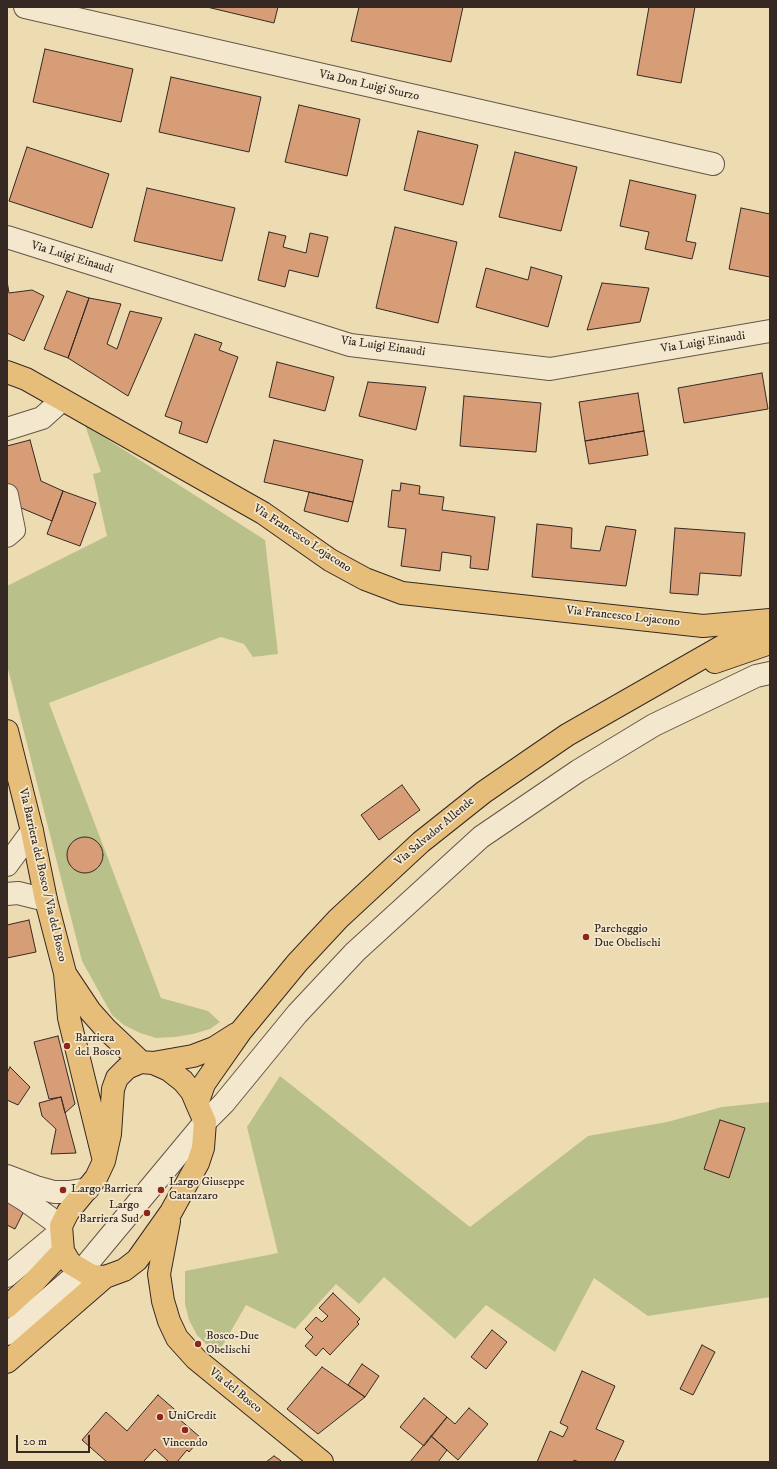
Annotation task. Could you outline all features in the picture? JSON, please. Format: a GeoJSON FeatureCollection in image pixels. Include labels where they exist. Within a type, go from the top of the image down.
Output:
{"type":"FeatureCollection","features":[{"type":"Feature","properties":{"kind":"main road","name":"Via Francesco Lojacono"},"geometry":{"type":"LineString","coordinates":[[7,368],[16,375],[263,513],[330,560],[365,578],[402,593],[702,626],[770,621]]}},
{"type":"Feature","properties":{"kind":"main road"},"geometry":{"type":"LineString","coordinates":[[667,679],[728,643],[770,621]]}},
{"type":"Feature","properties":{"kind":"main road"},"geometry":{"type":"LineString","coordinates":[[667,679],[770,643]]}},
{"type":"Feature","properties":{"kind":"main road","name":"Via Salvador Allende"},"geometry":{"type":"LineString","coordinates":[[171,1212],[198,1163],[203,1148],[201,1113],[204,1084],[242,1031],[298,963],[338,919],[422,842],[452,816],[484,792],[567,735],[667,679]]}},
{"type":"Feature","properties":{"kind":"main road","name":"Via Barriera del Bosco / Via del Bosco"},"geometry":{"type":"LineString","coordinates":[[7,731],[32,831],[46,900],[65,973]]}},
{"type":"Feature","properties":{"kind":"main road"},"geometry":{"type":"LineString","coordinates":[[65,973],[90,1011],[106,1029],[147,1063],[169,1070],[183,1081],[192,1092],[201,1113]]}},
{"type":"Feature","properties":{"kind":"main road"},"geometry":{"type":"LineString","coordinates":[[65,973],[69,1018],[104,1161]]}},
{"type":"Feature","properties":{"kind":"main road"},"geometry":{"type":"LineString","coordinates":[[7,1307],[34,1282],[61,1236],[68,1212],[96,1178],[104,1161],[110,1134],[113,1089],[117,1078],[127,1068],[147,1063],[193,1056],[214,1048],[242,1031]]}},
{"type":"Feature","properties":{"kind":"main road"},"geometry":{"type":"LineString","coordinates":[[7,1362],[105,1277],[124,1270],[137,1260],[171,1212]]}},
{"type":"Feature","properties":{"kind":"main road","name":"Via del Bosco"},"geometry":{"type":"LineString","coordinates":[[171,1212],[159,1274],[163,1301],[169,1321],[177,1338],[196,1359],[322,1462]]}},
{"type":"Feature","properties":{"kind":"main road"},"geometry":{"type":"LineString","coordinates":[[61,1236],[70,1263],[92,1276],[105,1277]]}},
{"type":"Feature","properties":{"kind":"street","name":"Via Don Luigi Sturzo"},"geometry":{"type":"LineString","coordinates":[[25,7],[713,164]]}},
{"type":"Feature","properties":{"kind":"street","name":"Via Luigi Einaudi"},"geometry":{"type":"LineString","coordinates":[[7,237],[350,345],[550,369],[770,331]]}},
{"type":"Feature","properties":{"kind":"street"},"geometry":{"type":"LineString","coordinates":[[7,429],[42,418],[62,400]]}},
{"type":"Feature","properties":{"kind":"street"},"geometry":{"type":"LineString","coordinates":[[7,495],[14,530],[7,536]]}},
{"type":"Feature","properties":{"kind":"street"},"geometry":{"type":"LineString","coordinates":[[7,1334],[82,1270],[201,1113],[229,1097],[297,1014],[355,952],[482,837],[578,771],[654,725],[756,676],[770,673]]}},
{"type":"Feature","properties":{"kind":"street"},"geometry":{"type":"LineString","coordinates":[[7,865],[32,831]]}},
{"type":"Feature","properties":{"kind":"street"},"geometry":{"type":"LineString","coordinates":[[7,894],[18,893],[46,900]]}},
{"type":"Feature","properties":{"kind":"street"},"geometry":{"type":"LineString","coordinates":[[7,1176],[54,1192],[69,1192],[88,1189]]}},
{"type":"Feature","properties":{"kind":"street"},"geometry":{"type":"LineString","coordinates":[[7,1189],[25,1200],[61,1236],[7,1276]]}},
{"type":"Feature","properties":{"kind":"green space"},"geometry":{"type":"Polygon","coordinates":[[[85,425],[265,540],[278,654],[253,657],[244,644],[221,637],[49,703],[161,998],[208,1011],[220,1022],[210,1029],[175,1037],[156,1038],[140,1033],[124,1025],[112,1015],[82,961],[7,665],[7,586],[107,536],[93,474],[101,472],[85,425]]]}},
{"type":"Feature","properties":{"kind":"green space"},"geometry":{"type":"Polygon","coordinates":[[[280,1076],[470,1227],[588,1136],[667,1122],[722,1107],[770,1102],[770,1297],[648,1316],[594,1278],[555,1352],[486,1305],[455,1339],[384,1277],[359,1304],[336,1284],[295,1329],[246,1305],[217,1355],[197,1335],[189,1320],[185,1304],[185,1271],[278,1253],[247,1127],[280,1076]]]}},
{"type":"Feature","properties":{"kind":"building"},"geometry":{"type":"Polygon","coordinates":[[[207,7],[278,7],[274,23],[207,7]]]}},
{"type":"Feature","properties":{"kind":"building"},"geometry":{"type":"Polygon","coordinates":[[[359,7],[463,7],[451,62],[351,41],[359,7]]]}},
{"type":"Feature","properties":{"kind":"building"},"geometry":{"type":"Polygon","coordinates":[[[649,7],[695,7],[681,83],[637,75],[649,7]]]}},
{"type":"Feature","properties":{"kind":"building"},"geometry":{"type":"Polygon","coordinates":[[[45,49],[133,69],[121,122],[33,102],[45,49]]]}},
{"type":"Feature","properties":{"kind":"building"},"geometry":{"type":"Polygon","coordinates":[[[171,77],[261,97],[249,152],[159,132],[171,77]]]}},
{"type":"Feature","properties":{"kind":"building"},"geometry":{"type":"Polygon","coordinates":[[[299,105],[360,119],[347,176],[285,162],[299,105]]]}},
{"type":"Feature","properties":{"kind":"building"},"geometry":{"type":"Polygon","coordinates":[[[418,131],[478,145],[463,205],[404,190],[418,131]]]}},
{"type":"Feature","properties":{"kind":"building"},"geometry":{"type":"Polygon","coordinates":[[[27,147],[109,174],[92,228],[9,201],[27,147]]]}},
{"type":"Feature","properties":{"kind":"building"},"geometry":{"type":"Polygon","coordinates":[[[515,152],[577,167],[561,231],[499,217],[515,152]]]}},
{"type":"Feature","properties":{"kind":"building"},"geometry":{"type":"Polygon","coordinates":[[[630,180],[696,195],[686,241],[696,243],[692,259],[645,249],[649,232],[620,226],[630,180]]]}},
{"type":"Feature","properties":{"kind":"building"},"geometry":{"type":"Polygon","coordinates":[[[147,188],[235,208],[222,261],[134,241],[147,188]]]}},
{"type":"Feature","properties":{"kind":"building"},"geometry":{"type":"Polygon","coordinates":[[[741,208],[770,214],[770,277],[729,269],[741,208]]]}},
{"type":"Feature","properties":{"kind":"building"},"geometry":{"type":"Polygon","coordinates":[[[395,227],[457,242],[438,323],[376,308],[395,227]]]}},
{"type":"Feature","properties":{"kind":"building"},"geometry":{"type":"Polygon","coordinates":[[[269,232],[286,236],[283,247],[306,253],[310,233],[328,237],[318,277],[289,270],[285,287],[258,280],[269,232]]]}},
{"type":"Feature","properties":{"kind":"building"},"geometry":{"type":"Polygon","coordinates":[[[531,267],[562,276],[548,327],[476,307],[486,268],[528,280],[531,267]]]}},
{"type":"Feature","properties":{"kind":"building"},"geometry":{"type":"Polygon","coordinates":[[[7,281],[9,293],[32,290],[44,296],[24,341],[7,333],[7,281]]]}},
{"type":"Feature","properties":{"kind":"building"},"geometry":{"type":"Polygon","coordinates":[[[602,283],[649,288],[640,322],[587,330],[602,283]]]}},
{"type":"Feature","properties":{"kind":"building"},"geometry":{"type":"Polygon","coordinates":[[[67,291],[89,298],[68,358],[44,349],[67,291]]]}},
{"type":"Feature","properties":{"kind":"building"},"geometry":{"type":"Polygon","coordinates":[[[89,298],[121,304],[107,344],[117,349],[130,311],[162,318],[128,396],[68,358],[89,298]]]}},
{"type":"Feature","properties":{"kind":"building"},"geometry":{"type":"Polygon","coordinates":[[[195,334],[222,343],[219,350],[238,357],[207,443],[179,433],[182,422],[165,416],[195,334]]]}},
{"type":"Feature","properties":{"kind":"building"},"geometry":{"type":"Polygon","coordinates":[[[277,362],[334,377],[325,411],[269,397],[277,362]]]}},
{"type":"Feature","properties":{"kind":"building"},"geometry":{"type":"Polygon","coordinates":[[[762,373],[768,409],[684,423],[678,388],[762,373]]]}},
{"type":"Feature","properties":{"kind":"building"},"geometry":{"type":"Polygon","coordinates":[[[368,382],[426,387],[416,430],[359,416],[368,382]]]}},
{"type":"Feature","properties":{"kind":"building"},"geometry":{"type":"Polygon","coordinates":[[[638,393],[644,431],[585,441],[579,402],[638,393]]]}},
{"type":"Feature","properties":{"kind":"building"},"geometry":{"type":"Polygon","coordinates":[[[464,396],[541,403],[536,452],[460,446],[464,396]]]}},
{"type":"Feature","properties":{"kind":"building"},"geometry":{"type":"Polygon","coordinates":[[[644,431],[648,455],[589,464],[585,441],[644,431]]]}},
{"type":"Feature","properties":{"kind":"building"},"geometry":{"type":"Polygon","coordinates":[[[30,440],[41,481],[63,491],[52,521],[7,502],[7,446],[30,440]]]}},
{"type":"Feature","properties":{"kind":"building"},"geometry":{"type":"Polygon","coordinates":[[[274,440],[363,460],[353,502],[264,482],[274,440]]]}},
{"type":"Feature","properties":{"kind":"building"},"geometry":{"type":"Polygon","coordinates":[[[401,483],[420,486],[419,494],[444,497],[442,510],[495,517],[488,570],[470,568],[471,556],[442,552],[440,571],[401,566],[406,529],[388,527],[392,490],[400,491],[401,483]]]}},
{"type":"Feature","properties":{"kind":"building"},"geometry":{"type":"Polygon","coordinates":[[[63,491],[96,503],[80,546],[47,534],[63,491]]]}},
{"type":"Feature","properties":{"kind":"building"},"geometry":{"type":"Polygon","coordinates":[[[309,492],[353,502],[348,522],[304,511],[309,492]]]}},
{"type":"Feature","properties":{"kind":"building"},"geometry":{"type":"Polygon","coordinates":[[[537,524],[572,528],[571,548],[600,551],[606,526],[636,530],[626,586],[532,577],[537,524]]]}},
{"type":"Feature","properties":{"kind":"building"},"geometry":{"type":"Polygon","coordinates":[[[675,528],[745,533],[741,576],[700,573],[698,595],[670,593],[675,528]]]}},
{"type":"Feature","properties":{"kind":"building"},"geometry":{"type":"Polygon","coordinates":[[[402,785],[420,810],[379,840],[361,815],[402,785]]]}},
{"type":"Feature","properties":{"kind":"building"},"geometry":{"type":"Polygon","coordinates":[[[85,837],[98,842],[103,855],[98,868],[85,873],[72,868],[67,855],[72,842],[85,837]]]}},
{"type":"Feature","properties":{"kind":"building"},"geometry":{"type":"Polygon","coordinates":[[[29,920],[36,952],[7,958],[7,925],[29,920]]]}},
{"type":"Feature","properties":{"kind":"building"},"geometry":{"type":"Polygon","coordinates":[[[58,1036],[75,1104],[65,1113],[61,1097],[49,1099],[34,1042],[58,1036]]]}},
{"type":"Feature","properties":{"kind":"building"},"geometry":{"type":"Polygon","coordinates":[[[10,1067],[30,1087],[18,1105],[7,1100],[7,1073],[10,1067]]]}},
{"type":"Feature","properties":{"kind":"building"},"geometry":{"type":"Polygon","coordinates":[[[61,1097],[76,1153],[51,1154],[56,1129],[42,1116],[39,1103],[61,1097]]]}},
{"type":"Feature","properties":{"kind":"building"},"geometry":{"type":"Polygon","coordinates":[[[720,1120],[745,1128],[729,1178],[704,1169],[720,1120]]]}},
{"type":"Feature","properties":{"kind":"building"},"geometry":{"type":"Polygon","coordinates":[[[7,1200],[25,1209],[15,1229],[7,1225],[7,1200]]]}},
{"type":"Feature","properties":{"kind":"building"},"geometry":{"type":"Polygon","coordinates":[[[333,1293],[360,1319],[357,1322],[359,1324],[330,1355],[323,1348],[316,1356],[305,1346],[313,1337],[305,1329],[316,1317],[322,1322],[328,1316],[319,1308],[333,1293]]]}},
{"type":"Feature","properties":{"kind":"building"},"geometry":{"type":"Polygon","coordinates":[[[492,1330],[507,1342],[486,1369],[471,1357],[492,1330]]]}},
{"type":"Feature","properties":{"kind":"building"},"geometry":{"type":"Polygon","coordinates":[[[702,1345],[715,1352],[693,1395],[680,1389],[702,1345]]]}},
{"type":"Feature","properties":{"kind":"building"},"geometry":{"type":"Polygon","coordinates":[[[362,1364],[379,1376],[365,1397],[348,1385],[362,1364]]]}},
{"type":"Feature","properties":{"kind":"building"},"geometry":{"type":"Polygon","coordinates":[[[322,1367],[365,1397],[318,1434],[287,1409],[322,1367]]]}},
{"type":"Feature","properties":{"kind":"building"},"geometry":{"type":"Polygon","coordinates":[[[582,1371],[615,1386],[596,1429],[624,1441],[614,1462],[579,1462],[574,1460],[573,1462],[537,1462],[550,1431],[563,1437],[568,1427],[560,1423],[582,1371]]]}},
{"type":"Feature","properties":{"kind":"building"},"geometry":{"type":"Polygon","coordinates":[[[158,1395],[181,1415],[178,1418],[201,1438],[189,1452],[187,1450],[177,1462],[169,1462],[155,1449],[143,1462],[107,1462],[82,1440],[106,1412],[127,1431],[158,1395]]]}},
{"type":"Feature","properties":{"kind":"building"},"geometry":{"type":"Polygon","coordinates":[[[424,1398],[447,1417],[424,1446],[400,1427],[424,1398]]]}},
{"type":"Feature","properties":{"kind":"building"},"geometry":{"type":"Polygon","coordinates":[[[469,1408],[488,1424],[458,1460],[431,1436],[447,1417],[455,1424],[469,1408]]]}},
{"type":"Feature","properties":{"kind":"building"},"geometry":{"type":"Polygon","coordinates":[[[431,1436],[447,1450],[438,1462],[410,1462],[431,1436]]]}},
{"type":"Feature","properties":{"kind":"building"},"geometry":{"type":"Polygon","coordinates":[[[274,1456],[282,1462],[266,1462],[274,1456]]]}},
{"type":"Feature","properties":{"kind":"place","name":"Parcheggio Due Obelischi"},"geometry":{"type":"Point","coordinates":[586,937]}},
{"type":"Feature","properties":{"kind":"place","name":"Barriera del Bosco"},"geometry":{"type":"Point","coordinates":[67,1046]}},
{"type":"Feature","properties":{"kind":"place","name":"Largo Barriera"},"geometry":{"type":"Point","coordinates":[63,1190]}},
{"type":"Feature","properties":{"kind":"place","name":"Largo Giuseppe Catanzaro"},"geometry":{"type":"Point","coordinates":[161,1190]}},
{"type":"Feature","properties":{"kind":"place","name":"Largo Barriera Sud"},"geometry":{"type":"Point","coordinates":[147,1213]}},
{"type":"Feature","properties":{"kind":"place","name":"Bosco-Due Obelischi"},"geometry":{"type":"Point","coordinates":[198,1344]}},
{"type":"Feature","properties":{"kind":"place","name":"UniCredit"},"geometry":{"type":"Point","coordinates":[160,1417]}},
{"type":"Feature","properties":{"kind":"place","name":"Vincendo"},"geometry":{"type":"Point","coordinates":[185,1430]}}]}
